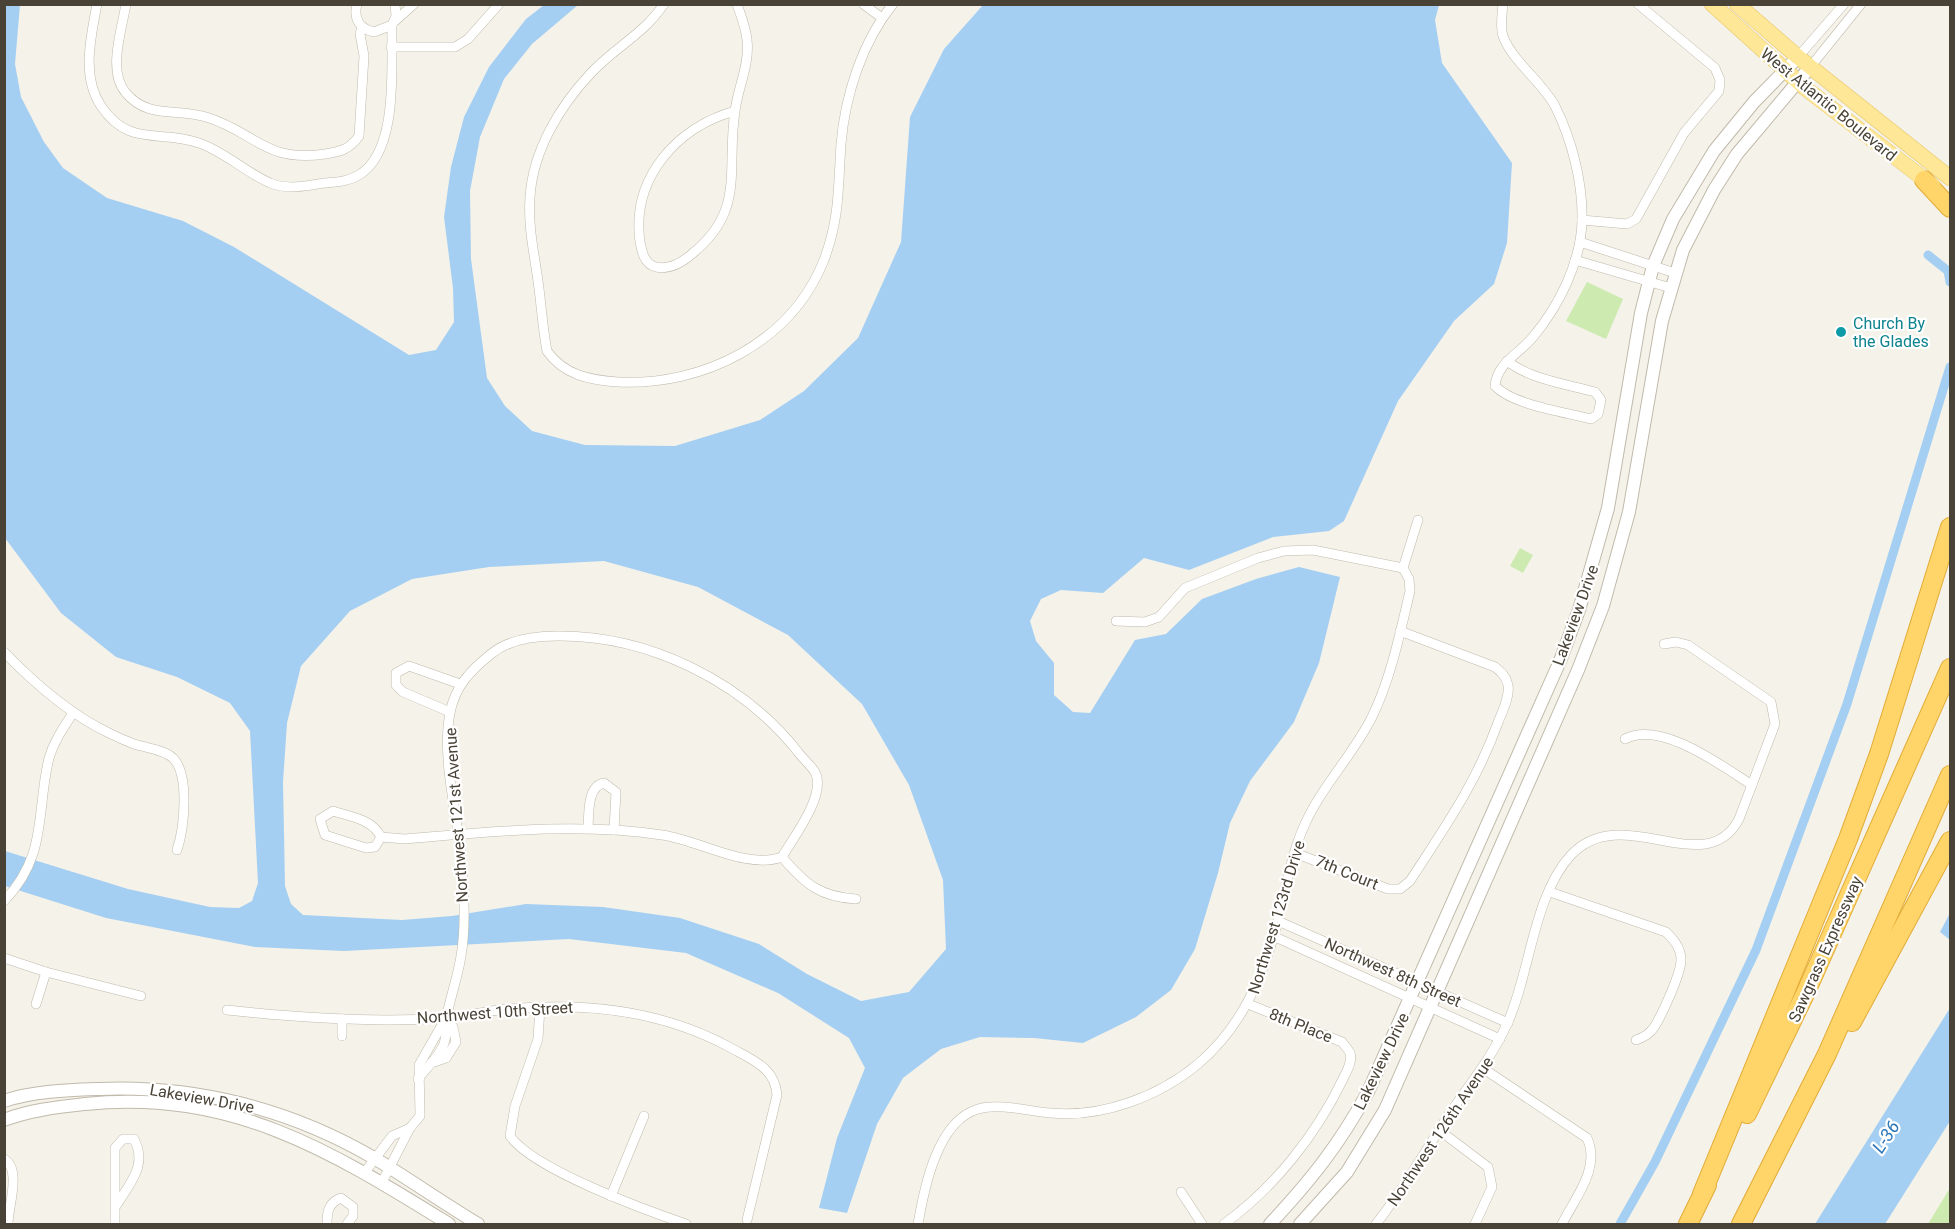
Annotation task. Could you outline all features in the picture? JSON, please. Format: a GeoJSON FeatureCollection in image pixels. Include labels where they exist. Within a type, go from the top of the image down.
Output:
{"type":"FeatureCollection","features":[{"type":"Feature","properties":{"kind":"highway"},"geometry":{"type":"LineString","coordinates":[[1924,180],[1950,208]]}},
{"type":"Feature","properties":{"kind":"highway"},"geometry":{"type":"LineString","coordinates":[[1702,1194],[1848,839],[1882,744],[1950,527]]}},
{"type":"Feature","properties":{"kind":"highway","name":"Sawgrass Expressway"},"geometry":{"type":"LineString","coordinates":[[1688,1224],[1774,1061],[1950,668]]}},
{"type":"Feature","properties":{"kind":"highway"},"geometry":{"type":"LineString","coordinates":[[1741,1224],[1827,1054],[1950,775]]}},
{"type":"Feature","properties":{"kind":"highway"},"geometry":{"type":"LineString","coordinates":[[1827,1054],[1847,1031],[1950,841]]}},
{"type":"Feature","properties":{"kind":"main road","name":"West Atlantic Boulevard"},"geometry":{"type":"LineString","coordinates":[[1712,4],[1798,82],[1924,180],[1950,197]]}},
{"type":"Feature","properties":{"kind":"main road","name":"West Atlantic Boulevard"},"geometry":{"type":"LineString","coordinates":[[1737,4],[1950,178]]}},
{"type":"Feature","properties":{"kind":"street"},"geometry":{"type":"LineString","coordinates":[[97,4],[89,61],[92,87],[101,105],[114,121],[126,131],[139,135],[199,143],[270,183],[284,187],[342,182],[360,174],[371,164],[386,139],[391,45],[396,4]]}},
{"type":"Feature","properties":{"kind":"street"},"geometry":{"type":"LineString","coordinates":[[126,4],[117,57],[118,78],[124,92],[137,103],[156,112],[193,113],[209,117],[282,155],[302,158],[340,152],[353,145],[359,136],[361,124],[362,44],[360,34],[393,23],[414,4]]}},
{"type":"Feature","properties":{"kind":"street"},"geometry":{"type":"LineString","coordinates":[[357,4],[356,15],[391,45],[455,47],[468,39],[499,4]]}},
{"type":"Feature","properties":{"kind":"street"},"geometry":{"type":"LineString","coordinates":[[664,4],[640,34],[593,70],[571,95],[553,124],[538,157],[530,196],[530,236],[547,351],[557,365],[574,374],[606,381],[644,383],[678,379],[708,370],[744,353],[779,325],[804,295],[818,271],[835,227],[841,190],[842,143],[849,95],[863,55],[892,4]]}},
{"type":"Feature","properties":{"kind":"street"},"geometry":{"type":"LineString","coordinates":[[735,111],[711,117],[669,149],[655,167],[645,186],[640,208],[639,233],[645,260],[653,266],[664,268],[675,265],[690,256],[715,231],[725,214],[731,196],[735,111],[746,64],[747,40],[737,4]]}},
{"type":"Feature","properties":{"kind":"street"},"geometry":{"type":"LineString","coordinates":[[863,4],[882,18]]}},
{"type":"Feature","properties":{"kind":"street"},"geometry":{"type":"LineString","coordinates":[[1503,4],[1503,36],[1554,106],[1574,156],[1582,220],[1580,242],[1575,260],[1550,313],[1532,338],[1507,361],[1496,374],[1495,386],[1503,394],[1591,419],[1598,414],[1601,400],[1595,392],[1519,370],[1507,361]]}},
{"type":"Feature","properties":{"kind":"street"},"geometry":{"type":"LineString","coordinates":[[1582,220],[1627,224],[1636,219],[1684,133],[1719,92],[1720,80],[1715,68],[1638,4]]}},
{"type":"Feature","properties":{"kind":"street","name":"Lakeview Drive"},"geometry":{"type":"LineString","coordinates":[[1300,1224],[1331,1191],[1362,1150],[1385,1110],[1578,670],[1603,606],[1619,550],[1632,496],[1662,321],[1683,250],[1714,190],[1737,154],[1798,82],[1804,61],[1844,4]]}},
{"type":"Feature","properties":{"kind":"street","name":"Lakeview Drive"},"geometry":{"type":"LineString","coordinates":[[1270,1224],[1314,1177],[1342,1138],[1368,1092],[1564,651],[1600,542],[1626,411],[1641,314],[1653,266],[1673,219],[1714,151],[1733,126],[1784,70],[1804,61],[1861,4]]}},
{"type":"Feature","properties":{"kind":"street"},"geometry":{"type":"LineString","coordinates":[[1580,242],[1675,273]]}},
{"type":"Feature","properties":{"kind":"street"},"geometry":{"type":"LineString","coordinates":[[1575,260],[1671,288]]}},
{"type":"Feature","properties":{"kind":"street","name":"Northwest 123rd Drive"},"geometry":{"type":"LineString","coordinates":[[918,1224],[923,1194],[939,1149],[949,1131],[963,1118],[978,1109],[1017,1109],[1053,1113],[1094,1111],[1128,1103],[1166,1087],[1198,1064],[1225,1036],[1248,1004],[1278,921],[1304,826],[1318,799],[1355,746],[1372,716],[1400,631],[1410,591],[1409,579],[1403,568],[1418,520]]}},
{"type":"Feature","properties":{"kind":"street"},"geometry":{"type":"LineString","coordinates":[[1116,621],[1145,622],[1159,617],[1185,588],[1258,558],[1284,551],[1313,550],[1403,568]]}},
{"type":"Feature","properties":{"kind":"street","name":"7th Court"},"geometry":{"type":"LineString","coordinates":[[1295,853],[1388,889],[1400,889],[1410,881],[1466,795],[1488,750],[1506,700],[1508,686],[1505,676],[1495,667],[1400,631]]}},
{"type":"Feature","properties":{"kind":"street"},"geometry":{"type":"LineString","coordinates":[[381,837],[457,836],[588,828],[664,835],[759,861],[782,857],[813,804],[817,789],[816,774],[791,743],[760,712],[722,684],[688,666],[653,652],[610,640],[579,636],[546,636],[520,640],[494,651],[460,684],[409,666],[396,673],[396,685],[403,692],[450,712]]}},
{"type":"Feature","properties":{"kind":"street"},"geometry":{"type":"LineString","coordinates":[[1625,739],[1646,733],[1696,750],[1752,785],[1775,724],[1775,713],[1771,702],[1688,645],[1676,642],[1664,644]]}},
{"type":"Feature","properties":{"kind":"street"},"geometry":{"type":"LineString","coordinates":[[4,652],[73,712],[133,744],[165,752],[173,758],[182,776],[184,830],[177,850]]}},
{"type":"Feature","properties":{"kind":"street","name":"Northwest 121st Avenue"},"geometry":{"type":"LineString","coordinates":[[382,1182],[410,1128],[420,1116],[419,1065],[446,1018],[462,954],[462,863],[457,836],[448,737],[450,712],[460,684]]}},
{"type":"Feature","properties":{"kind":"street"},"geometry":{"type":"LineString","coordinates":[[7,899],[33,854],[40,831],[44,782],[50,755],[58,735],[73,712]]}},
{"type":"Feature","properties":{"kind":"street"},"geometry":{"type":"LineString","coordinates":[[1523,744],[1542,753]]}},
{"type":"Feature","properties":{"kind":"street"},"geometry":{"type":"LineString","coordinates":[[588,828],[593,791],[598,785],[604,783],[616,792],[614,830]]}},
{"type":"Feature","properties":{"kind":"street","name":"Northwest 126th Avenue"},"geometry":{"type":"LineString","coordinates":[[1376,1224],[1406,1184],[1439,1130],[1484,1069],[1500,1039],[1508,1023],[1532,939],[1550,892],[1568,859],[1587,841],[1598,836],[1616,834],[1691,845],[1715,843],[1734,829],[1752,785]]}},
{"type":"Feature","properties":{"kind":"street"},"geometry":{"type":"LineString","coordinates":[[333,811],[369,823],[376,827],[381,837],[375,847],[366,848],[325,835],[320,819],[333,811]]}},
{"type":"Feature","properties":{"kind":"street"},"geometry":{"type":"LineString","coordinates":[[782,857],[806,883],[834,898],[856,899]]}},
{"type":"Feature","properties":{"kind":"street"},"geometry":{"type":"LineString","coordinates":[[1550,892],[1666,932],[1679,949],[1680,968],[1654,1027],[1645,1037],[1636,1040]]}},
{"type":"Feature","properties":{"kind":"street","name":"Northwest 8th Street"},"geometry":{"type":"LineString","coordinates":[[1278,921],[1508,1023]]}},
{"type":"Feature","properties":{"kind":"street","name":"Northwest 8th Street"},"geometry":{"type":"LineString","coordinates":[[1273,936],[1500,1039]]}},
{"type":"Feature","properties":{"kind":"street"},"geometry":{"type":"LineString","coordinates":[[4,958],[46,972],[141,996]]}},
{"type":"Feature","properties":{"kind":"street"},"geometry":{"type":"LineString","coordinates":[[36,1004],[46,972]]}},
{"type":"Feature","properties":{"kind":"street","name":"8th Place"},"geometry":{"type":"LineString","coordinates":[[1224,1224],[1242,1211],[1275,1178],[1302,1145],[1337,1090],[1350,1063],[1350,1053],[1342,1042],[1248,1004]]}},
{"type":"Feature","properties":{"kind":"street","name":"Northwest 10th Street"},"geometry":{"type":"LineString","coordinates":[[227,1010],[342,1018],[446,1018],[501,1010],[567,1005],[601,1007],[680,1024],[721,1042],[763,1065],[776,1085],[777,1095],[748,1223]]}},
{"type":"Feature","properties":{"kind":"street"},"geometry":{"type":"LineString","coordinates":[[540,1008],[538,1039],[510,1124],[510,1136],[527,1155],[611,1196],[686,1224]]}},
{"type":"Feature","properties":{"kind":"street"},"geometry":{"type":"LineString","coordinates":[[342,1018],[342,1036]]}},
{"type":"Feature","properties":{"kind":"street"},"geometry":{"type":"LineString","coordinates":[[418,1079],[431,1063],[446,1058],[454,1049],[456,1036],[446,1018]]}},
{"type":"Feature","properties":{"kind":"street"},"geometry":{"type":"LineString","coordinates":[[1484,1069],[1581,1131],[1592,1147],[1591,1168],[1562,1224]]}},
{"type":"Feature","properties":{"kind":"street","name":"Lakeview Drive"},"geometry":{"type":"LineString","coordinates":[[4,1101],[45,1094],[113,1088],[151,1088],[232,1101],[307,1124],[373,1158],[478,1224]]}},
{"type":"Feature","properties":{"kind":"street","name":"Lakeview Drive"},"geometry":{"type":"LineString","coordinates":[[4,1120],[60,1107],[109,1102],[171,1104],[228,1113],[326,1151],[382,1182],[449,1224]]}},
{"type":"Feature","properties":{"kind":"street"},"geometry":{"type":"LineString","coordinates":[[611,1196],[644,1116]]}},
{"type":"Feature","properties":{"kind":"street"},"geometry":{"type":"LineString","coordinates":[[365,1172],[373,1158],[392,1136],[410,1128]]}},
{"type":"Feature","properties":{"kind":"street"},"geometry":{"type":"LineString","coordinates":[[1439,1130],[1488,1167],[1492,1187],[1475,1224]]}},
{"type":"Feature","properties":{"kind":"street"},"geometry":{"type":"LineString","coordinates":[[115,1224],[115,1148],[123,1138],[134,1139],[141,1160],[138,1172],[116,1206]]}},
{"type":"Feature","properties":{"kind":"street"},"geometry":{"type":"LineString","coordinates":[[4,1159],[10,1162],[13,1171],[7,1220]]}},
{"type":"Feature","properties":{"kind":"street"},"geometry":{"type":"LineString","coordinates":[[1181,1192],[1202,1224]]}},
{"type":"Feature","properties":{"kind":"street"},"geometry":{"type":"LineString","coordinates":[[327,1224],[327,1212],[330,1206],[341,1198],[353,1207],[353,1216],[347,1224]]}},
{"type":"Feature","properties":{"kind":"green space"},"geometry":{"type":"Polygon","coordinates":[[[1587,282],[1623,299],[1606,339],[1566,321],[1587,282]]]}},
{"type":"Feature","properties":{"kind":"green space"},"geometry":{"type":"Polygon","coordinates":[[[1520,548],[1533,555],[1523,573],[1510,566],[1520,548]]]}},
{"type":"Feature","properties":{"kind":"green space"},"geometry":{"type":"Polygon","coordinates":[[[1950,1188],[1950,1224],[1928,1224],[1950,1188]]]}},
{"type":"Feature","properties":{"kind":"water"},"geometry":{"type":"Polygon","coordinates":[[[5,5],[20,5],[15,64],[21,97],[44,142],[63,168],[107,198],[183,221],[234,247],[409,355],[436,350],[454,322],[453,288],[444,217],[451,167],[464,117],[489,67],[526,19],[544,5],[578,5],[532,44],[504,79],[480,137],[470,191],[471,259],[487,378],[505,406],[532,431],[585,445],[675,446],[760,420],[804,391],[858,338],[901,242],[910,117],[944,49],[983,5],[1439,5],[1435,20],[1442,63],[1512,163],[1507,243],[1494,284],[1454,321],[1398,401],[1344,521],[1329,531],[1273,537],[1189,570],[1144,558],[1103,593],[1061,590],[1041,599],[1030,621],[1036,641],[1054,663],[1054,695],[1073,712],[1090,713],[1135,640],[1166,634],[1202,599],[1256,579],[1299,567],[1340,577],[1319,663],[1294,722],[1250,781],[1230,823],[1218,873],[1195,949],[1171,990],[1136,1017],[1083,1043],[1034,1038],[980,1037],[941,1049],[903,1078],[877,1124],[847,1213],[819,1208],[837,1138],[865,1068],[849,1038],[778,993],[686,953],[569,939],[344,951],[255,947],[106,918],[5,886],[5,851],[128,889],[210,907],[239,908],[252,901],[258,883],[250,731],[230,703],[177,677],[116,657],[61,613],[5,538],[5,5]],[[604,561],[489,567],[412,579],[350,611],[301,666],[287,723],[283,782],[285,886],[291,904],[303,915],[402,920],[452,916],[526,904],[603,907],[680,918],[759,944],[807,974],[861,1001],[909,992],[946,949],[943,880],[909,785],[862,704],[788,635],[698,587],[604,561]]]}},
{"type":"Feature","properties":{"kind":"water"},"geometry":{"type":"Polygon","coordinates":[[[1950,913],[1950,940],[1940,932],[1950,913]]]}},
{"type":"Feature","properties":{"kind":"water","name":"L-36"},"geometry":{"type":"Polygon","coordinates":[[[1950,1008],[1950,1121],[1885,1224],[1815,1224],[1950,1008]]]}},
{"type":"Feature","properties":{"kind":"waterway"},"geometry":{"type":"LineString","coordinates":[[1928,255],[1948,271],[1950,282]]}},
{"type":"Feature","properties":{"kind":"waterway"},"geometry":{"type":"LineString","coordinates":[[1620,1224],[1655,1162],[1756,950],[1847,704],[1950,367]]}},
{"type":"Feature","properties":{"kind":"place","name":"Church By the Glades"},"geometry":{"type":"Point","coordinates":[1841,332]}}]}
